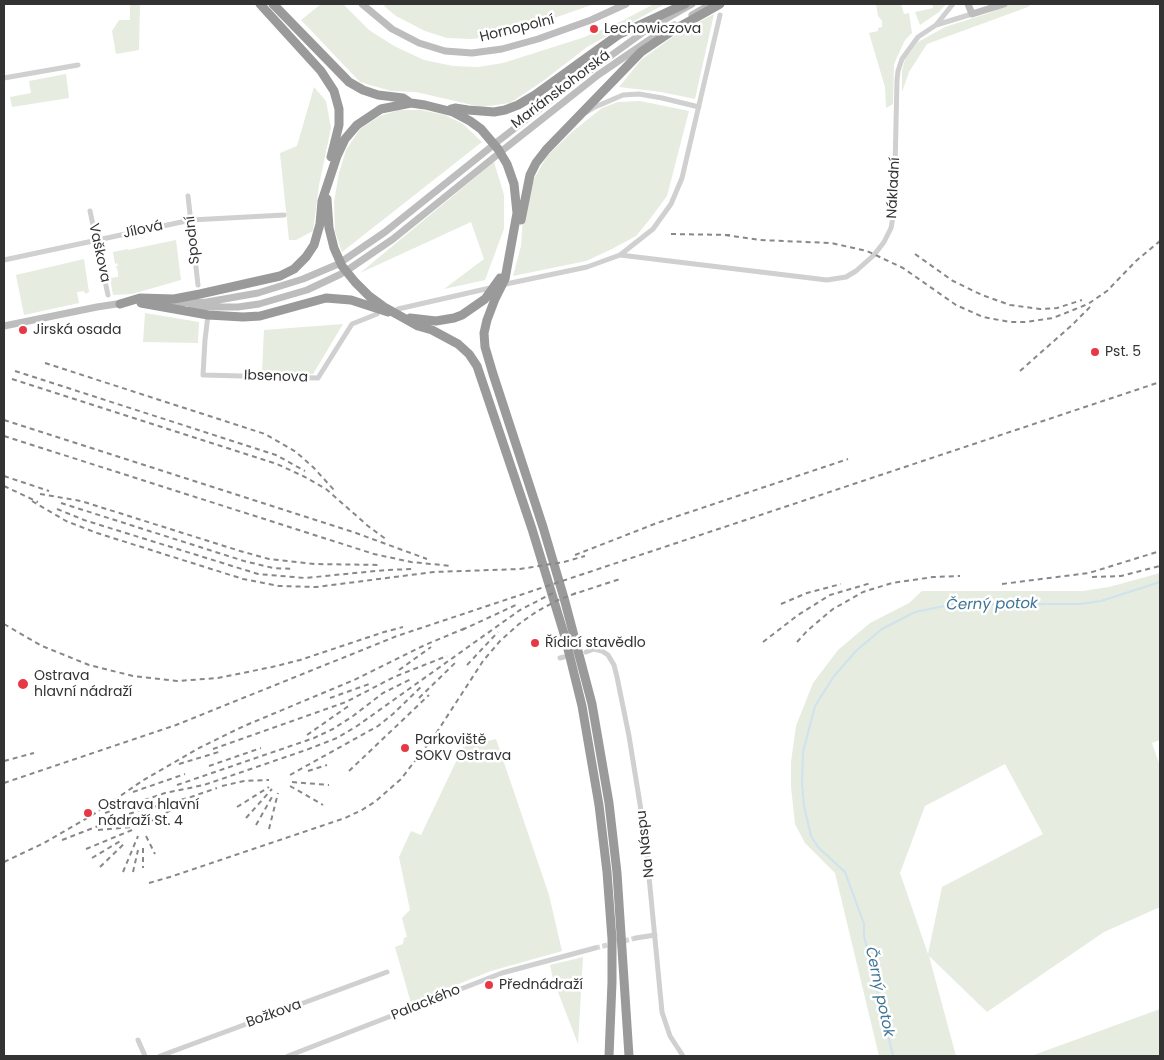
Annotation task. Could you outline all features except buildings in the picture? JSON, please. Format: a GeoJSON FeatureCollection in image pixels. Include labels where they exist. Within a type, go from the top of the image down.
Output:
{"type":"FeatureCollection","features":[{"type":"Feature","properties":{"kind":"highway"},"geometry":{"type":"LineString","coordinates":[[274,5],[349,82],[370,92],[403,98],[416,104],[452,110],[494,112],[518,105],[535,95],[618,35],[685,4]]}},
{"type":"Feature","properties":{"kind":"highway"},"geometry":{"type":"LineString","coordinates":[[143,303],[165,308],[243,317],[260,316],[326,298],[366,300],[418,320],[436,321],[454,318],[470,311],[492,292],[501,276],[521,226],[527,187],[533,169],[546,150],[641,52],[720,4]]}},
{"type":"Feature","properties":{"kind":"highway"},"geometry":{"type":"LineString","coordinates":[[263,7],[328,80],[334,91],[339,109],[338,133],[327,170],[329,228],[332,242],[342,266],[359,287],[366,300]]}},
{"type":"Feature","properties":{"kind":"highway"},"geometry":{"type":"LineString","coordinates":[[120,304],[140,298],[174,299],[286,273],[303,261],[314,245],[320,224],[322,201],[337,156],[350,132],[364,119],[381,109],[416,104]]}},
{"type":"Feature","properties":{"kind":"highway"},"geometry":{"type":"LineString","coordinates":[[452,110],[470,120],[498,149],[511,174],[516,194],[516,213],[506,279],[495,299],[488,320],[484,333],[485,347],[492,374],[543,527],[588,687],[604,770],[614,838],[629,1056]]}},
{"type":"Feature","properties":{"kind":"highway"},"geometry":{"type":"LineString","coordinates":[[400,312],[418,326],[432,330],[458,344],[470,354],[477,366],[532,529],[565,636],[593,764],[607,872],[613,966],[609,1056]]}},
{"type":"Feature","properties":{"kind":"main road","name":"Hornopolní"},"geometry":{"type":"LineString","coordinates":[[362,4],[392,29],[419,43],[445,51],[472,53],[502,49],[538,39],[590,20],[626,4]]}},
{"type":"Feature","properties":{"kind":"main road","name":"Mariánskohorská"},"geometry":{"type":"LineString","coordinates":[[497,142],[573,82],[637,37],[692,4]]}},
{"type":"Feature","properties":{"kind":"main road","name":"Mariánskohorská"},"geometry":{"type":"LineString","coordinates":[[503,150],[598,75],[654,36],[711,4]]}},
{"type":"Feature","properties":{"kind":"main road"},"geometry":{"type":"LineString","coordinates":[[968,4],[972,14],[1004,4]]}},
{"type":"Feature","properties":{"kind":"main road"},"geometry":{"type":"LineString","coordinates":[[344,260],[385,232],[491,147]]}},
{"type":"Feature","properties":{"kind":"main road"},"geometry":{"type":"LineString","coordinates":[[349,269],[393,239],[497,155]]}},
{"type":"Feature","properties":{"kind":"main road"},"geometry":{"type":"LineString","coordinates":[[4,326],[120,304],[202,302],[258,293],[303,279],[336,265]]}},
{"type":"Feature","properties":{"kind":"main road"},"geometry":{"type":"LineString","coordinates":[[143,303],[202,308],[259,304],[307,290],[340,274]]}},
{"type":"Feature","properties":{"kind":"street"},"geometry":{"type":"LineString","coordinates":[[936,25],[953,4]]}},
{"type":"Feature","properties":{"kind":"street","name":"Nákladní"},"geometry":{"type":"LineString","coordinates":[[620,255],[828,280],[846,277],[856,271],[874,255],[884,242],[891,228],[894,212],[897,80],[900,65],[906,52],[918,37],[936,25],[972,14]]}},
{"type":"Feature","properties":{"kind":"street","name":"Nákladní"},"geometry":{"type":"LineString","coordinates":[[506,284],[587,267],[620,255],[653,229],[671,204],[682,178],[720,15]]}},
{"type":"Feature","properties":{"kind":"street"},"geometry":{"type":"LineString","coordinates":[[4,78],[78,65]]}},
{"type":"Feature","properties":{"kind":"street"},"geometry":{"type":"LineString","coordinates":[[573,123],[595,107],[623,95],[639,94],[699,107]]}},
{"type":"Feature","properties":{"kind":"street","name":"Spodní"},"geometry":{"type":"LineString","coordinates":[[188,196],[198,285]]}},
{"type":"Feature","properties":{"kind":"street","name":"Vaškova"},"geometry":{"type":"LineString","coordinates":[[90,211],[108,296]]}},
{"type":"Feature","properties":{"kind":"street","name":"Jílová"},"geometry":{"type":"LineString","coordinates":[[4,260],[191,220],[284,214]]}},
{"type":"Feature","properties":{"kind":"street"},"geometry":{"type":"LineString","coordinates":[[400,312],[490,288]]}},
{"type":"Feature","properties":{"kind":"street","name":"Ibsenova"},"geometry":{"type":"LineString","coordinates":[[208,314],[204,340],[203,375],[318,378],[352,324],[377,314]]}},
{"type":"Feature","properties":{"kind":"street","name":"Na Náspu"},"geometry":{"type":"LineString","coordinates":[[586,652],[594,649],[608,655],[614,665],[617,677],[640,795],[650,875],[662,1015],[670,1036],[683,1056]]}},
{"type":"Feature","properties":{"kind":"street"},"geometry":{"type":"LineString","coordinates":[[636,938],[655,935]]}},
{"type":"Feature","properties":{"kind":"street","name":"Palackého"},"geometry":{"type":"LineString","coordinates":[[288,1056],[495,975],[595,948]]}},
{"type":"Feature","properties":{"kind":"street","name":"Božkova"},"geometry":{"type":"LineString","coordinates":[[160,1056],[387,972]]}},
{"type":"Feature","properties":{"kind":"street"},"geometry":{"type":"LineString","coordinates":[[138,1040],[145,1056]]}},
{"type":"Feature","properties":{"kind":"shaded area"},"geometry":{"type":"Polygon","coordinates":[[[130,4],[140,4],[139,50],[116,54],[112,31],[119,20],[130,20],[130,4]]]}},
{"type":"Feature","properties":{"kind":"shaded area"},"geometry":{"type":"Polygon","coordinates":[[[321,4],[343,4],[369,30],[394,46],[424,60],[453,66],[478,67],[503,63],[582,38],[620,22],[654,4],[665,4],[587,47],[543,81],[510,103],[481,107],[416,92],[391,91],[360,82],[301,20],[321,4]]]}},
{"type":"Feature","properties":{"kind":"shaded area"},"geometry":{"type":"Polygon","coordinates":[[[387,4],[594,4],[505,35],[471,39],[447,38],[425,31],[396,16],[384,6],[387,4]]]}},
{"type":"Feature","properties":{"kind":"shaded area"},"geometry":{"type":"Polygon","coordinates":[[[876,4],[901,4],[904,14],[909,13],[912,33],[905,40],[894,64],[893,104],[886,108],[885,87],[869,33],[878,31],[878,28],[882,27],[882,21],[878,16],[876,4]]]}},
{"type":"Feature","properties":{"kind":"shaded area"},"geometry":{"type":"Polygon","coordinates":[[[932,4],[946,4],[939,12],[920,25],[915,12],[933,8],[932,4]]]}},
{"type":"Feature","properties":{"kind":"shaded area"},"geometry":{"type":"Polygon","coordinates":[[[1010,4],[1031,4],[1028,7],[927,44],[909,72],[902,92],[902,71],[905,59],[918,42],[945,27],[1010,4]]]}},
{"type":"Feature","properties":{"kind":"shaded area"},"geometry":{"type":"Polygon","coordinates":[[[714,14],[695,99],[661,92],[619,87],[641,60],[678,33],[714,14]]]}},
{"type":"Feature","properties":{"kind":"shaded area"},"geometry":{"type":"Polygon","coordinates":[[[66,74],[69,98],[12,107],[10,97],[31,93],[29,81],[66,74]]]}},
{"type":"Feature","properties":{"kind":"shaded area"},"geometry":{"type":"Polygon","coordinates":[[[314,87],[326,101],[331,128],[319,185],[313,231],[296,240],[289,240],[280,153],[297,146],[314,87]]]}},
{"type":"Feature","properties":{"kind":"shaded area"},"geometry":{"type":"Polygon","coordinates":[[[640,101],[689,111],[667,196],[636,236],[612,249],[586,261],[513,276],[521,246],[523,217],[534,179],[547,156],[572,132],[602,108],[618,102],[640,101]]]}},
{"type":"Feature","properties":{"kind":"shaded area"},"geometry":{"type":"Polygon","coordinates":[[[399,110],[421,110],[445,115],[463,124],[482,142],[342,252],[335,231],[334,202],[339,173],[346,150],[360,129],[380,116],[399,110]]]}},
{"type":"Feature","properties":{"kind":"shaded area"},"geometry":{"type":"Polygon","coordinates":[[[494,162],[504,195],[504,229],[485,280],[444,289],[484,259],[471,222],[360,273],[494,162]]]}},
{"type":"Feature","properties":{"kind":"shaded area"},"geometry":{"type":"Polygon","coordinates":[[[176,240],[181,280],[132,294],[113,295],[110,278],[118,277],[116,266],[118,266],[117,263],[115,264],[113,252],[176,240]]]}},
{"type":"Feature","properties":{"kind":"shaded area"},"geometry":{"type":"Polygon","coordinates":[[[84,259],[89,292],[85,294],[84,291],[77,292],[79,303],[24,315],[16,275],[84,259]]]}},
{"type":"Feature","properties":{"kind":"shaded area"},"geometry":{"type":"Polygon","coordinates":[[[145,313],[199,322],[198,343],[143,342],[145,313]]]}},
{"type":"Feature","properties":{"kind":"shaded area"},"geometry":{"type":"Polygon","coordinates":[[[343,324],[313,374],[262,372],[264,330],[343,324]]]}},
{"type":"Feature","properties":{"kind":"shaded area"},"geometry":{"type":"Polygon","coordinates":[[[1160,573],[1160,740],[1152,743],[1160,766],[1160,907],[1104,932],[987,1012],[929,956],[956,1056],[879,1056],[835,873],[805,843],[795,824],[791,787],[791,762],[796,726],[813,683],[838,650],[870,623],[909,603],[922,591],[1083,591],[1109,587],[1160,573]],[[1005,764],[925,806],[900,873],[928,954],[942,887],[1043,834],[1005,764]]]}},
{"type":"Feature","properties":{"kind":"shaded area"},"geometry":{"type":"Polygon","coordinates":[[[496,739],[549,895],[562,951],[491,971],[411,1003],[395,947],[403,944],[404,938],[407,937],[402,918],[410,910],[399,857],[411,831],[421,835],[463,747],[496,739]]]}},
{"type":"Feature","properties":{"kind":"shaded area"},"geometry":{"type":"Polygon","coordinates":[[[583,957],[578,1044],[553,979],[550,965],[583,957]]]}},
{"type":"Feature","properties":{"kind":"shaded area"},"geometry":{"type":"Polygon","coordinates":[[[1160,1009],[1160,1056],[1031,1056],[1160,1009]]]}},
{"type":"Feature","properties":{"kind":"waterway","name":"Černý potok"},"geometry":{"type":"LineString","coordinates":[[893,1056],[864,936],[864,924],[845,872],[818,847],[811,836],[804,806],[802,783],[803,752],[815,706],[834,676],[857,650],[882,629],[915,612],[954,604],[1080,604],[1101,601],[1160,582]]}},
{"type":"Feature","properties":{"kind":"tunnel"},"geometry":{"type":"LineString","coordinates":[[595,948],[636,938]]}},
{"type":"Feature","properties":{"kind":"railway"},"geometry":{"type":"LineString","coordinates":[[671,234],[732,235]]}},
{"type":"Feature","properties":{"kind":"railway"},"geometry":{"type":"LineString","coordinates":[[725,235],[760,240],[831,243],[867,251],[903,268],[956,305],[983,317],[1010,322],[1053,318],[1088,304],[1107,291],[1136,261],[1160,241]]}},
{"type":"Feature","properties":{"kind":"railway"},"geometry":{"type":"LineString","coordinates":[[915,254],[953,281],[982,295],[1010,305],[1040,309],[1057,308],[1082,300]]}},
{"type":"Feature","properties":{"kind":"railway"},"geometry":{"type":"LineString","coordinates":[[1020,371],[1093,304]]}},
{"type":"Feature","properties":{"kind":"railway"},"geometry":{"type":"LineString","coordinates":[[45,363],[265,434],[296,452],[335,491]]}},
{"type":"Feature","properties":{"kind":"railway"},"geometry":{"type":"LineString","coordinates":[[15,371],[276,455],[305,471]]}},
{"type":"Feature","properties":{"kind":"railway"},"geometry":{"type":"LineString","coordinates":[[12,379],[277,464],[326,489],[387,540]]}},
{"type":"Feature","properties":{"kind":"railway"},"geometry":{"type":"LineString","coordinates":[[4,783],[176,725],[397,636],[1160,382]]}},
{"type":"Feature","properties":{"kind":"railway"},"geometry":{"type":"LineString","coordinates":[[4,420],[356,533],[427,559]]}},
{"type":"Feature","properties":{"kind":"railway"},"geometry":{"type":"LineString","coordinates":[[4,436],[374,554],[411,562],[452,566]]}},
{"type":"Feature","properties":{"kind":"railway"},"geometry":{"type":"LineString","coordinates":[[575,555],[657,523],[848,459]]}},
{"type":"Feature","properties":{"kind":"railway"},"geometry":{"type":"LineString","coordinates":[[4,476],[49,491]]}},
{"type":"Feature","properties":{"kind":"railway"},"geometry":{"type":"LineString","coordinates":[[4,486],[38,502]]}},
{"type":"Feature","properties":{"kind":"railway"},"geometry":{"type":"LineString","coordinates":[[40,494],[81,501],[269,559],[315,564],[381,565]]}},
{"type":"Feature","properties":{"kind":"railway"},"geometry":{"type":"LineString","coordinates":[[32,501],[66,521],[97,533],[243,579],[279,586],[316,587],[434,572],[520,569],[564,562],[585,556]]}},
{"type":"Feature","properties":{"kind":"railway"},"geometry":{"type":"LineString","coordinates":[[61,503],[244,561],[273,568],[294,569]]}},
{"type":"Feature","properties":{"kind":"railway"},"geometry":{"type":"LineString","coordinates":[[57,509],[84,520],[258,574],[305,578],[413,569]]}},
{"type":"Feature","properties":{"kind":"railway"},"geometry":{"type":"LineString","coordinates":[[1002,584],[1089,573],[1160,551]]}},
{"type":"Feature","properties":{"kind":"railway"},"geometry":{"type":"LineString","coordinates":[[1092,577],[1121,576],[1160,566]]}},
{"type":"Feature","properties":{"kind":"railway"},"geometry":{"type":"LineString","coordinates":[[797,642],[833,609],[863,592],[892,583],[933,577],[960,576]]}},
{"type":"Feature","properties":{"kind":"railway"},"geometry":{"type":"LineString","coordinates":[[571,595],[620,579]]}},
{"type":"Feature","properties":{"kind":"railway"},"geometry":{"type":"LineString","coordinates":[[763,642],[798,615],[830,595],[871,583]]}},
{"type":"Feature","properties":{"kind":"railway"},"geometry":{"type":"LineString","coordinates":[[781,604],[807,593],[841,584]]}},
{"type":"Feature","properties":{"kind":"railway"},"geometry":{"type":"LineString","coordinates":[[127,806],[165,793],[204,785],[337,738],[357,726],[520,610],[553,593]]}},
{"type":"Feature","properties":{"kind":"railway"},"geometry":{"type":"LineString","coordinates":[[149,883],[345,818],[376,801],[401,779],[435,735],[483,661],[500,641],[536,612],[576,593]]}},
{"type":"Feature","properties":{"kind":"railway"},"geometry":{"type":"LineString","coordinates":[[462,630],[518,604]]}},
{"type":"Feature","properties":{"kind":"railway"},"geometry":{"type":"LineString","coordinates":[[4,624],[42,646],[89,665],[133,676],[177,681],[218,678],[272,667],[403,627]]}},
{"type":"Feature","properties":{"kind":"railway"},"geometry":{"type":"LineString","coordinates":[[4,862],[44,843],[94,814],[142,781],[199,748],[244,726],[354,680],[425,645],[468,627]]}},
{"type":"Feature","properties":{"kind":"railway"},"geometry":{"type":"LineString","coordinates":[[467,665],[498,632]]}},
{"type":"Feature","properties":{"kind":"railway"},"geometry":{"type":"LineString","coordinates":[[399,670],[431,647]]}},
{"type":"Feature","properties":{"kind":"railway"},"geometry":{"type":"LineString","coordinates":[[213,749],[346,702],[394,677],[447,656]]}},
{"type":"Feature","properties":{"kind":"railway"},"geometry":{"type":"LineString","coordinates":[[419,698],[455,663]]}},
{"type":"Feature","properties":{"kind":"railway"},"geometry":{"type":"LineString","coordinates":[[177,785],[314,738],[353,716],[383,693],[411,679]]}},
{"type":"Feature","properties":{"kind":"railway"},"geometry":{"type":"LineString","coordinates":[[330,698],[372,683]]}},
{"type":"Feature","properties":{"kind":"railway"},"geometry":{"type":"LineString","coordinates":[[290,775],[378,726],[422,686]]}},
{"type":"Feature","properties":{"kind":"railway"},"geometry":{"type":"LineString","coordinates":[[349,771],[429,695]]}},
{"type":"Feature","properties":{"kind":"railway"},"geometry":{"type":"LineString","coordinates":[[307,735],[350,705]]}},
{"type":"Feature","properties":{"kind":"railway"},"geometry":{"type":"LineString","coordinates":[[209,766],[261,748]]}},
{"type":"Feature","properties":{"kind":"railway"},"geometry":{"type":"LineString","coordinates":[[179,764],[222,751]]}},
{"type":"Feature","properties":{"kind":"railway"},"geometry":{"type":"LineString","coordinates":[[4,761],[34,753]]}},
{"type":"Feature","properties":{"kind":"railway"},"geometry":{"type":"LineString","coordinates":[[308,771],[327,765]]}},
{"type":"Feature","properties":{"kind":"railway"},"geometry":{"type":"LineString","coordinates":[[133,792],[185,774]]}},
{"type":"Feature","properties":{"kind":"railway"},"geometry":{"type":"LineString","coordinates":[[222,786],[244,781],[269,780]]}},
{"type":"Feature","properties":{"kind":"railway"},"geometry":{"type":"LineString","coordinates":[[292,782],[329,785]]}},
{"type":"Feature","properties":{"kind":"railway"},"geometry":{"type":"LineString","coordinates":[[290,786],[323,805]]}},
{"type":"Feature","properties":{"kind":"railway"},"geometry":{"type":"LineString","coordinates":[[237,807],[269,787]]}},
{"type":"Feature","properties":{"kind":"railway"},"geometry":{"type":"LineString","coordinates":[[62,840],[137,811],[188,798],[217,788]]}},
{"type":"Feature","properties":{"kind":"railway"},"geometry":{"type":"LineString","coordinates":[[246,818],[272,789]]}},
{"type":"Feature","properties":{"kind":"railway"},"geometry":{"type":"LineString","coordinates":[[269,829],[278,793]]}},
{"type":"Feature","properties":{"kind":"railway"},"geometry":{"type":"LineString","coordinates":[[256,825],[272,797]]}},
{"type":"Feature","properties":{"kind":"railway"},"geometry":{"type":"LineString","coordinates":[[105,813],[133,803]]}},
{"type":"Feature","properties":{"kind":"railway"},"geometry":{"type":"LineString","coordinates":[[150,822],[183,803]]}},
{"type":"Feature","properties":{"kind":"railway"},"geometry":{"type":"LineString","coordinates":[[98,830],[132,827]]}},
{"type":"Feature","properties":{"kind":"railway"},"geometry":{"type":"LineString","coordinates":[[86,849],[132,830]]}},
{"type":"Feature","properties":{"kind":"railway"},"geometry":{"type":"LineString","coordinates":[[123,872],[138,836]]}},
{"type":"Feature","properties":{"kind":"railway"},"geometry":{"type":"LineString","coordinates":[[146,836],[155,854]]}},
{"type":"Feature","properties":{"kind":"railway"},"geometry":{"type":"LineString","coordinates":[[92,858],[122,840]]}},
{"type":"Feature","properties":{"kind":"railway"},"geometry":{"type":"LineString","coordinates":[[100,867],[125,843]]}},
{"type":"Feature","properties":{"kind":"railway"},"geometry":{"type":"LineString","coordinates":[[143,848],[143,868]]}},
{"type":"Feature","properties":{"kind":"railway"},"geometry":{"type":"LineString","coordinates":[[133,872],[138,850]]}},
{"type":"Feature","properties":{"kind":"place","name":"Lechowiczova"},"geometry":{"type":"Point","coordinates":[594,29]}},
{"type":"Feature","properties":{"kind":"place","name":"Jirská osada"},"geometry":{"type":"Point","coordinates":[23,330]}},
{"type":"Feature","properties":{"kind":"place","name":"Pst. 5"},"geometry":{"type":"Point","coordinates":[1095,352]}},
{"type":"Feature","properties":{"kind":"place","name":"Řídicí stavědlo"},"geometry":{"type":"Point","coordinates":[535,643]}},
{"type":"Feature","properties":{"kind":"place","name":"Ostrava hlavní nádraží"},"geometry":{"type":"Point","coordinates":[23,684]}},
{"type":"Feature","properties":{"kind":"place","name":"Parkoviště SOKV Ostrava"},"geometry":{"type":"Point","coordinates":[405,748]}},
{"type":"Feature","properties":{"kind":"place","name":"Ostrava hlavní nádraží St. 4"},"geometry":{"type":"Point","coordinates":[88,813]}},
{"type":"Feature","properties":{"kind":"place","name":"Přednádraží"},"geometry":{"type":"Point","coordinates":[489,985]}}]}
